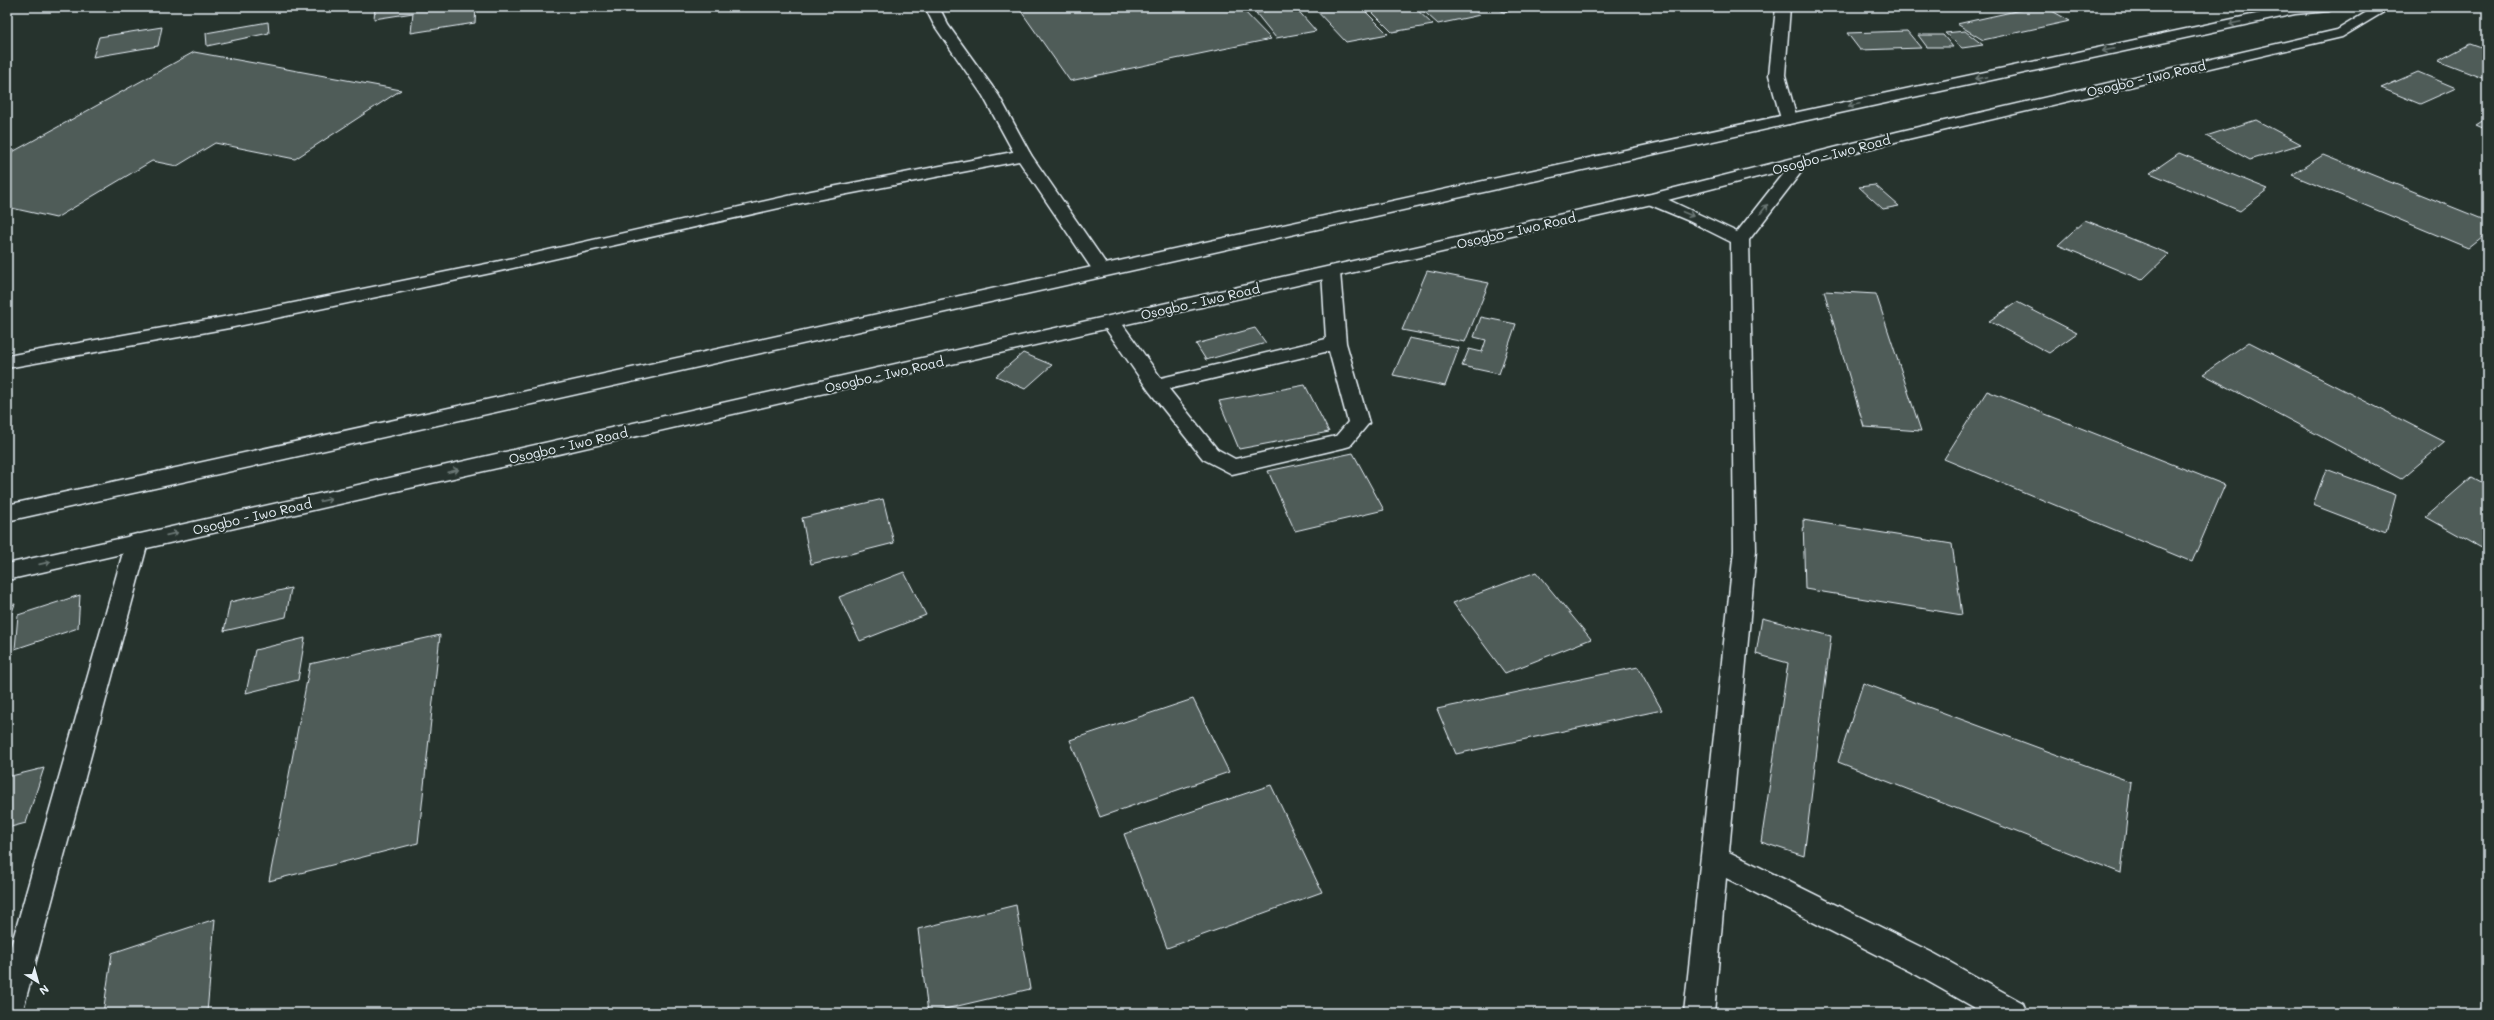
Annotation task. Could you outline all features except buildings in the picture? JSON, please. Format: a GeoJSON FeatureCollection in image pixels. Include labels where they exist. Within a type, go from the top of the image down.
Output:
{"type":"FeatureCollection","features":[{"type":"Feature","properties":{"kind":"main road"},"geometry":{"type":"LineString","coordinates":[[932,7],[941,25],[991,96],[1023,155],[1102,271]]}},
{"type":"Feature","properties":{"kind":"main road"},"geometry":{"type":"LineString","coordinates":[[1783,7],[1777,75],[1789,119]]}},
{"type":"Feature","properties":{"kind":"main road"},"geometry":{"type":"LineString","coordinates":[[7,513],[1789,119],[2287,12],[2329,7]]}},
{"type":"Feature","properties":{"kind":"main road","name":"Osogbo - Iwo Road"},"geometry":{"type":"LineString","coordinates":[[7,572],[1111,322],[1215,296],[1331,272],[1652,199],[1897,137],[2342,33],[2385,7]]}},
{"type":"Feature","properties":{"kind":"main road"},"geometry":{"type":"LineString","coordinates":[[7,362],[244,319],[491,268],[806,197],[1023,155]]}},
{"type":"Feature","properties":{"kind":"main road"},"geometry":{"type":"LineString","coordinates":[[1699,1013],[1746,550],[1740,240],[1801,162]]}},
{"type":"Feature","properties":{"kind":"main road"},"geometry":{"type":"LineString","coordinates":[[1652,199],[1695,217],[1740,240]]}},
{"type":"Feature","properties":{"kind":"main road"},"geometry":{"type":"LineString","coordinates":[[1111,322],[1156,386],[1210,454],[1232,467],[1343,441],[1358,423],[1336,343],[1331,272]]}},
{"type":"Feature","properties":{"kind":"main road"},"geometry":{"type":"LineString","coordinates":[[1156,386],[1336,343]]}},
{"type":"Feature","properties":{"kind":"main road"},"geometry":{"type":"LineString","coordinates":[[7,1013],[137,542]]}},
{"type":"Feature","properties":{"kind":"main road"},"geometry":{"type":"LineString","coordinates":[[1714,858],[1926,964],[2012,1013]]}}]}
